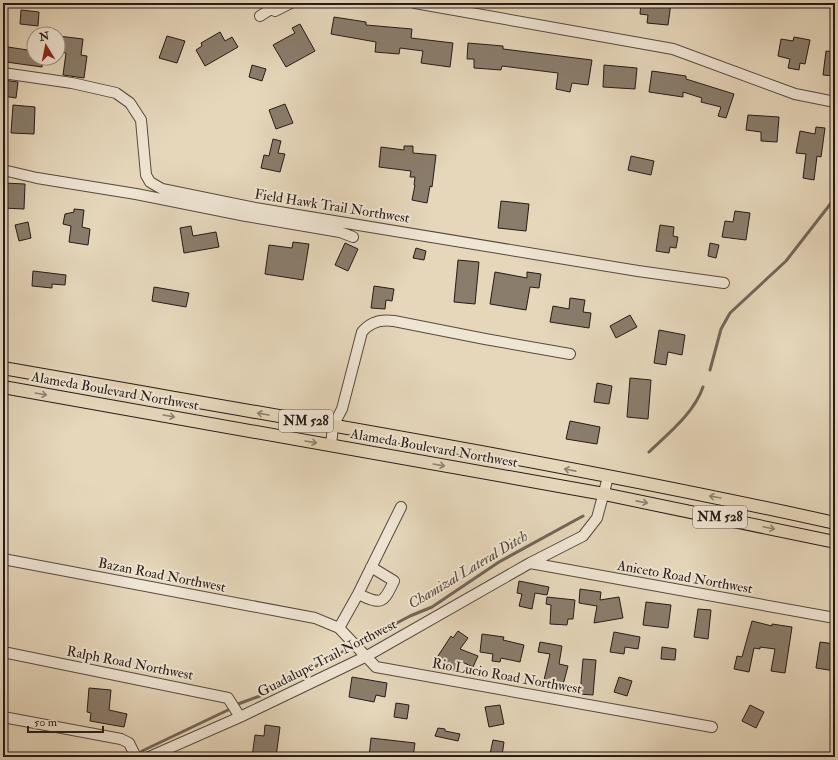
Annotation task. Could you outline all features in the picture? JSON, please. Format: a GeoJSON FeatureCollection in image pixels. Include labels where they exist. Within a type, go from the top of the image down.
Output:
{"type":"FeatureCollection","features":[{"type":"Feature","properties":{"kind":"main road","name":"Alameda Boulevard Northwest"},"geometry":{"type":"LineString","coordinates":[[3,368],[333,426],[727,499],[835,523]]}},
{"type":"Feature","properties":{"kind":"main road","name":"Alameda Boulevard Northwest"},"geometry":{"type":"LineString","coordinates":[[3,387],[604,494],[835,542]]}},
{"type":"Feature","properties":{"kind":"street"},"geometry":{"type":"LineString","coordinates":[[260,16],[272,6],[275,11],[292,3]]}},
{"type":"Feature","properties":{"kind":"street"},"geometry":{"type":"LineString","coordinates":[[415,3],[673,49],[795,94],[835,102]]}},
{"type":"Feature","properties":{"kind":"street","name":"Field Hawk Trail Northwest"},"geometry":{"type":"LineString","coordinates":[[3,73],[72,83],[116,93],[124,98],[138,114],[141,120],[146,175],[150,182],[162,189],[255,208],[638,271],[724,283]]}},
{"type":"Feature","properties":{"kind":"street"},"geometry":{"type":"LineString","coordinates":[[3,170],[37,178],[136,194],[246,216],[340,232],[353,237]]}},
{"type":"Feature","properties":{"kind":"street"},"geometry":{"type":"LineString","coordinates":[[331,445],[333,426],[342,409],[362,332],[367,325],[384,320],[570,354]]}},
{"type":"Feature","properties":{"kind":"street","name":"Guadalupe Trail Northwest"},"geometry":{"type":"LineString","coordinates":[[149,757],[240,717],[366,656],[583,536],[597,518],[608,477]]}},
{"type":"Feature","properties":{"kind":"street"},"geometry":{"type":"LineString","coordinates":[[339,628],[372,567],[401,506]]}},
{"type":"Feature","properties":{"kind":"street","name":"Bazan Road Northwest"},"geometry":{"type":"LineString","coordinates":[[3,559],[315,618]]}},
{"type":"Feature","properties":{"kind":"street","name":"Aniceto Road Northwest"},"geometry":{"type":"LineString","coordinates":[[530,564],[835,618]]}},
{"type":"Feature","properties":{"kind":"street"},"geometry":{"type":"LineString","coordinates":[[358,594],[371,600],[380,601],[385,598],[394,581],[372,567]]}},
{"type":"Feature","properties":{"kind":"street","name":"Rio Lucio Road Northwest"},"geometry":{"type":"LineString","coordinates":[[315,618],[339,628],[376,667],[712,727]]}},
{"type":"Feature","properties":{"kind":"street","name":"Ralph Road Northwest"},"geometry":{"type":"LineString","coordinates":[[3,652],[228,698],[240,717]]}},
{"type":"Feature","properties":{"kind":"street"},"geometry":{"type":"LineString","coordinates":[[3,717],[122,739],[129,743],[136,757]]}},
{"type":"Feature","properties":{"kind":"building"},"geometry":{"type":"Polygon","coordinates":[[[641,3],[671,3],[668,25],[647,23],[648,15],[640,14],[641,3]]]}},
{"type":"Feature","properties":{"kind":"building"},"geometry":{"type":"Polygon","coordinates":[[[21,10],[39,12],[38,26],[20,24],[21,10]]]}},
{"type":"Feature","properties":{"kind":"building"},"geometry":{"type":"Polygon","coordinates":[[[334,17],[366,22],[366,25],[412,29],[411,38],[453,43],[450,67],[421,63],[423,51],[400,48],[399,54],[375,52],[376,42],[331,34],[334,17]]]}},
{"type":"Feature","properties":{"kind":"building"},"geometry":{"type":"Polygon","coordinates":[[[300,24],[315,51],[286,67],[273,45],[295,33],[292,28],[300,24]]]}},
{"type":"Feature","properties":{"kind":"building"},"geometry":{"type":"Polygon","coordinates":[[[220,32],[225,41],[232,37],[238,47],[205,66],[196,50],[202,46],[201,43],[220,32]]]}},
{"type":"Feature","properties":{"kind":"building"},"geometry":{"type":"Polygon","coordinates":[[[167,36],[185,41],[177,63],[159,58],[167,36]]]}},
{"type":"Feature","properties":{"kind":"building"},"geometry":{"type":"Polygon","coordinates":[[[66,37],[83,39],[81,55],[87,56],[84,78],[63,75],[64,66],[66,66],[66,37]]]}},
{"type":"Feature","properties":{"kind":"building"},"geometry":{"type":"Polygon","coordinates":[[[794,37],[810,40],[805,64],[800,63],[799,70],[788,68],[790,59],[778,56],[781,39],[793,41],[794,37]]]}},
{"type":"Feature","properties":{"kind":"building"},"geometry":{"type":"Polygon","coordinates":[[[468,43],[503,46],[503,49],[592,60],[588,85],[572,83],[570,92],[556,89],[558,73],[502,66],[501,70],[474,68],[474,59],[467,59],[468,43]]]}},
{"type":"Feature","properties":{"kind":"building"},"geometry":{"type":"Polygon","coordinates":[[[8,47],[26,50],[26,65],[6,62],[8,47]]]}},
{"type":"Feature","properties":{"kind":"building"},"geometry":{"type":"Polygon","coordinates":[[[826,51],[835,52],[835,76],[823,75],[826,51]]]}},
{"type":"Feature","properties":{"kind":"building"},"geometry":{"type":"Polygon","coordinates":[[[252,65],[266,69],[262,81],[249,77],[252,65]]]}},
{"type":"Feature","properties":{"kind":"building"},"geometry":{"type":"Polygon","coordinates":[[[604,65],[637,68],[635,89],[603,87],[604,65]]]}},
{"type":"Feature","properties":{"kind":"building"},"geometry":{"type":"Polygon","coordinates":[[[652,71],[686,76],[686,79],[734,94],[726,118],[718,116],[721,107],[701,102],[702,98],[683,92],[683,97],[649,92],[652,71]]]}},
{"type":"Feature","properties":{"kind":"building"},"geometry":{"type":"Polygon","coordinates":[[[3,80],[18,82],[16,98],[3,96],[3,80]]]}},
{"type":"Feature","properties":{"kind":"building"},"geometry":{"type":"Polygon","coordinates":[[[285,104],[293,123],[276,129],[269,110],[285,104]]]}},
{"type":"Feature","properties":{"kind":"building"},"geometry":{"type":"Polygon","coordinates":[[[13,105],[35,107],[34,134],[11,133],[13,105]]]}},
{"type":"Feature","properties":{"kind":"building"},"geometry":{"type":"Polygon","coordinates":[[[748,115],[779,117],[777,142],[761,141],[761,132],[746,130],[748,115]]]}},
{"type":"Feature","properties":{"kind":"building"},"geometry":{"type":"Polygon","coordinates":[[[816,127],[825,128],[821,157],[817,156],[814,180],[803,178],[806,154],[796,153],[800,131],[815,134],[816,127]]]}},
{"type":"Feature","properties":{"kind":"building"},"geometry":{"type":"Polygon","coordinates":[[[273,139],[281,141],[278,153],[285,154],[280,172],[261,168],[264,155],[269,156],[273,139]]]}},
{"type":"Feature","properties":{"kind":"building"},"geometry":{"type":"Polygon","coordinates":[[[404,146],[413,146],[413,153],[436,155],[432,187],[430,186],[427,203],[412,200],[415,177],[410,177],[411,171],[379,167],[381,147],[404,150],[404,146]]]}},
{"type":"Feature","properties":{"kind":"building"},"geometry":{"type":"Polygon","coordinates":[[[631,156],[654,161],[651,175],[628,170],[631,156]]]}},
{"type":"Feature","properties":{"kind":"building"},"geometry":{"type":"Polygon","coordinates":[[[4,183],[25,184],[24,209],[3,208],[4,183]]]}},
{"type":"Feature","properties":{"kind":"building"},"geometry":{"type":"Polygon","coordinates":[[[501,201],[529,204],[526,231],[498,228],[501,201]]]}},
{"type":"Feature","properties":{"kind":"building"},"geometry":{"type":"Polygon","coordinates":[[[74,209],[84,210],[82,227],[90,229],[88,245],[69,242],[71,226],[63,224],[65,214],[74,212],[74,209]]]}},
{"type":"Feature","properties":{"kind":"building"},"geometry":{"type":"Polygon","coordinates":[[[735,211],[750,213],[746,240],[722,237],[725,221],[733,222],[735,211]]]}},
{"type":"Feature","properties":{"kind":"building"},"geometry":{"type":"Polygon","coordinates":[[[28,222],[31,238],[19,241],[15,225],[28,222]]]}},
{"type":"Feature","properties":{"kind":"building"},"geometry":{"type":"Polygon","coordinates":[[[660,225],[674,227],[673,236],[678,237],[676,248],[670,247],[669,253],[656,251],[660,225]]]}},
{"type":"Feature","properties":{"kind":"building"},"geometry":{"type":"Polygon","coordinates":[[[191,226],[193,236],[216,232],[219,247],[184,253],[180,228],[191,226]]]}},
{"type":"Feature","properties":{"kind":"building"},"geometry":{"type":"Polygon","coordinates":[[[293,242],[309,244],[303,280],[265,274],[269,245],[292,248],[293,242]]]}},
{"type":"Feature","properties":{"kind":"building"},"geometry":{"type":"Polygon","coordinates":[[[345,243],[358,249],[348,271],[335,265],[345,243]]]}},
{"type":"Feature","properties":{"kind":"building"},"geometry":{"type":"Polygon","coordinates":[[[710,243],[719,245],[716,258],[708,256],[710,243]]]}},
{"type":"Feature","properties":{"kind":"building"},"geometry":{"type":"Polygon","coordinates":[[[416,248],[426,251],[424,260],[413,258],[416,248]]]}},
{"type":"Feature","properties":{"kind":"building"},"geometry":{"type":"Polygon","coordinates":[[[458,260],[479,262],[475,304],[454,302],[458,260]]]}},
{"type":"Feature","properties":{"kind":"building"},"geometry":{"type":"Polygon","coordinates":[[[33,271],[66,275],[65,285],[52,284],[52,288],[32,286],[33,271]]]}},
{"type":"Feature","properties":{"kind":"building"},"geometry":{"type":"Polygon","coordinates":[[[495,272],[527,278],[527,272],[541,274],[539,288],[530,287],[526,310],[490,304],[495,272]]]}},
{"type":"Feature","properties":{"kind":"building"},"geometry":{"type":"Polygon","coordinates":[[[374,286],[394,289],[392,301],[386,300],[385,309],[371,308],[374,286]]]}},
{"type":"Feature","properties":{"kind":"building"},"geometry":{"type":"Polygon","coordinates":[[[154,287],[189,293],[186,307],[152,301],[154,287]]]}},
{"type":"Feature","properties":{"kind":"building"},"geometry":{"type":"Polygon","coordinates":[[[570,298],[585,300],[583,312],[591,313],[589,328],[550,322],[553,306],[569,309],[570,298]]]}},
{"type":"Feature","properties":{"kind":"building"},"geometry":{"type":"Polygon","coordinates":[[[630,315],[637,327],[616,338],[610,326],[630,315]]]}},
{"type":"Feature","properties":{"kind":"building"},"geometry":{"type":"Polygon","coordinates":[[[659,330],[685,335],[682,355],[668,352],[666,365],[654,363],[659,330]]]}},
{"type":"Feature","properties":{"kind":"building"},"geometry":{"type":"Polygon","coordinates":[[[630,378],[651,380],[648,419],[627,417],[630,378]]]}},
{"type":"Feature","properties":{"kind":"building"},"geometry":{"type":"Polygon","coordinates":[[[597,383],[612,386],[609,404],[594,402],[597,383]]]}},
{"type":"Feature","properties":{"kind":"building"},"geometry":{"type":"Polygon","coordinates":[[[570,421],[600,427],[597,444],[566,439],[570,421]]]}},
{"type":"Feature","properties":{"kind":"building"},"geometry":{"type":"Polygon","coordinates":[[[519,581],[549,587],[547,595],[535,593],[532,609],[519,606],[522,594],[517,593],[519,581]]]}},
{"type":"Feature","properties":{"kind":"building"},"geometry":{"type":"Polygon","coordinates":[[[580,589],[601,592],[600,600],[619,597],[623,618],[594,623],[597,606],[579,603],[580,589]]]}},
{"type":"Feature","properties":{"kind":"building"},"geometry":{"type":"Polygon","coordinates":[[[547,597],[575,600],[573,619],[568,619],[567,625],[550,624],[551,605],[546,604],[547,597]]]}},
{"type":"Feature","properties":{"kind":"building"},"geometry":{"type":"Polygon","coordinates":[[[646,602],[671,605],[668,628],[643,625],[646,602]]]}},
{"type":"Feature","properties":{"kind":"building"},"geometry":{"type":"Polygon","coordinates":[[[698,609],[711,610],[708,639],[694,637],[698,609]]]}},
{"type":"Feature","properties":{"kind":"building"},"geometry":{"type":"Polygon","coordinates":[[[752,621],[772,626],[772,624],[792,627],[785,673],[771,671],[775,649],[760,647],[760,649],[754,648],[749,672],[734,669],[737,656],[742,657],[752,621]]]}},
{"type":"Feature","properties":{"kind":"building"},"geometry":{"type":"Polygon","coordinates":[[[458,631],[468,638],[460,649],[478,656],[473,667],[460,661],[454,671],[436,659],[451,636],[453,638],[458,631]]]}},
{"type":"Feature","properties":{"kind":"building"},"geometry":{"type":"Polygon","coordinates":[[[614,632],[640,637],[638,649],[625,647],[624,654],[610,652],[614,632]]]}},
{"type":"Feature","properties":{"kind":"building"},"geometry":{"type":"Polygon","coordinates":[[[482,634],[504,637],[503,640],[524,645],[520,662],[501,658],[500,662],[492,661],[493,654],[480,652],[482,634]]]}},
{"type":"Feature","properties":{"kind":"building"},"geometry":{"type":"Polygon","coordinates":[[[540,642],[562,646],[559,664],[568,666],[563,685],[544,680],[550,654],[538,652],[540,642]]]}},
{"type":"Feature","properties":{"kind":"building"},"geometry":{"type":"Polygon","coordinates":[[[820,642],[835,644],[835,671],[816,668],[820,642]]]}},
{"type":"Feature","properties":{"kind":"building"},"geometry":{"type":"Polygon","coordinates":[[[662,647],[676,649],[675,660],[661,659],[662,647]]]}},
{"type":"Feature","properties":{"kind":"building"},"geometry":{"type":"Polygon","coordinates":[[[583,659],[596,660],[593,695],[580,694],[583,659]]]}},
{"type":"Feature","properties":{"kind":"building"},"geometry":{"type":"Polygon","coordinates":[[[352,677],[387,683],[385,697],[376,695],[374,702],[349,697],[352,677]]]}},
{"type":"Feature","properties":{"kind":"building"},"geometry":{"type":"Polygon","coordinates":[[[619,677],[632,681],[627,696],[614,692],[619,677]]]}},
{"type":"Feature","properties":{"kind":"building"},"geometry":{"type":"Polygon","coordinates":[[[89,688],[111,690],[109,710],[127,714],[124,727],[90,721],[91,713],[87,712],[89,688]]]}},
{"type":"Feature","properties":{"kind":"building"},"geometry":{"type":"Polygon","coordinates":[[[396,703],[409,705],[407,719],[394,717],[396,703]]]}},
{"type":"Feature","properties":{"kind":"building"},"geometry":{"type":"Polygon","coordinates":[[[500,705],[504,724],[489,727],[485,707],[500,705]]]}},
{"type":"Feature","properties":{"kind":"building"},"geometry":{"type":"Polygon","coordinates":[[[750,705],[764,712],[756,728],[742,721],[750,705]]]}},
{"type":"Feature","properties":{"kind":"building"},"geometry":{"type":"Polygon","coordinates":[[[265,725],[280,727],[276,757],[252,757],[255,735],[264,736],[265,725]]]}},
{"type":"Feature","properties":{"kind":"building"},"geometry":{"type":"Polygon","coordinates":[[[438,728],[460,734],[458,741],[435,736],[438,728]]]}},
{"type":"Feature","properties":{"kind":"building"},"geometry":{"type":"Polygon","coordinates":[[[371,738],[415,743],[413,757],[369,757],[371,738]]]}},
{"type":"Feature","properties":{"kind":"building"},"geometry":{"type":"Polygon","coordinates":[[[493,740],[504,742],[502,756],[490,754],[493,740]]]}},
{"type":"Feature","properties":{"kind":"waterway","name":"Chamizal Lateral Ditch"},"geometry":{"type":"LineString","coordinates":[[710,370],[721,329],[730,313],[786,261],[835,198]]}},
{"type":"Feature","properties":{"kind":"waterway","name":"Chamizal Lateral Ditch"},"geometry":{"type":"LineString","coordinates":[[649,452],[673,430],[687,414],[694,405],[703,387]]}},
{"type":"Feature","properties":{"kind":"waterway","name":"Chamizal Lateral Ditch"},"geometry":{"type":"LineString","coordinates":[[363,641],[410,616],[432,607],[499,562],[583,516]]}},
{"type":"Feature","properties":{"kind":"waterway","name":"Chamizal Lateral Ditch"},"geometry":{"type":"LineString","coordinates":[[238,704],[260,696],[348,649]]}},
{"type":"Feature","properties":{"kind":"waterway","name":"Chamizal Lateral Ditch"},"geometry":{"type":"LineString","coordinates":[[142,751],[228,710]]}}]}
